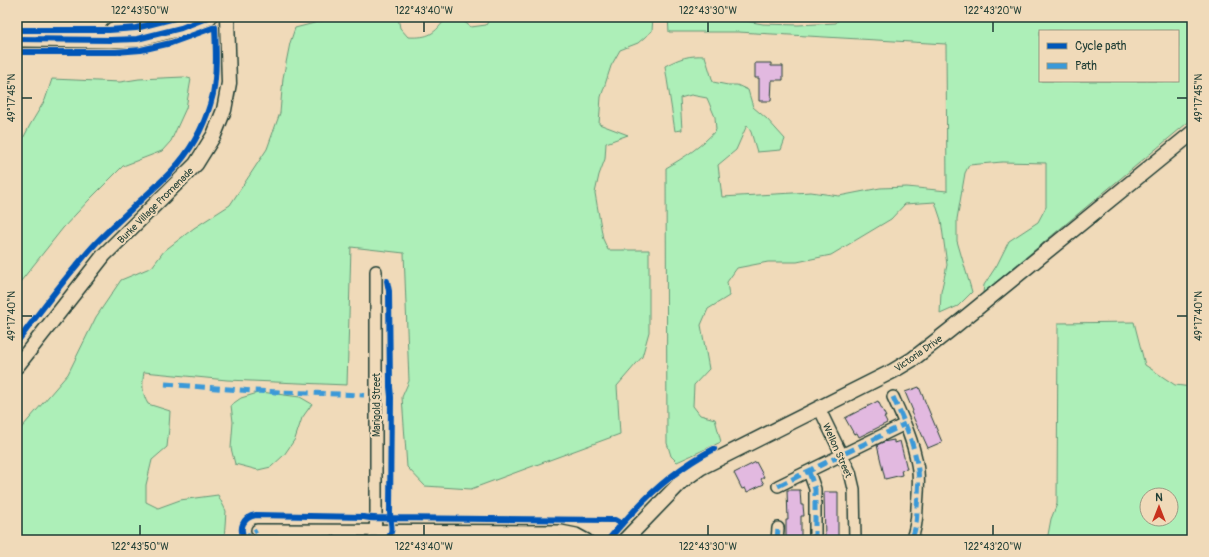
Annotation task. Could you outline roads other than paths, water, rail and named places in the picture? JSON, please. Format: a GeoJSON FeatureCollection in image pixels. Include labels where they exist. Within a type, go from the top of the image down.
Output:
{"type":"FeatureCollection","features":[{"type":"Feature","properties":{"kind":"main road"},"geometry":{"type":"LineString","coordinates":[[17,30],[109,30],[136,28],[179,17]]}},
{"type":"Feature","properties":{"kind":"main road"},"geometry":{"type":"LineString","coordinates":[[17,39],[137,39],[181,28],[209,17]]}},
{"type":"Feature","properties":{"kind":"street","name":"Burke Village Promenade"},"geometry":{"type":"LineString","coordinates":[[17,366],[104,255],[196,164],[207,147],[214,135],[224,110],[229,83],[227,17]]}},
{"type":"Feature","properties":{"kind":"street","name":"Victoria Drive"},"geometry":{"type":"LineString","coordinates":[[625,540],[682,481],[700,468],[870,383],[913,358],[950,330],[1192,133]]}},
{"type":"Feature","properties":{"kind":"street","name":"Marigold Street"},"geometry":{"type":"LineString","coordinates":[[374,535],[376,489],[376,271]]}},
{"type":"Feature","properties":{"kind":"street"},"geometry":{"type":"LineString","coordinates":[[894,397],[913,443],[918,465],[919,487],[917,512],[911,540]]}},
{"type":"Feature","properties":{"kind":"street","name":"Wellon Street"},"geometry":{"type":"LineString","coordinates":[[819,408],[850,472],[854,489],[855,540]]}},
{"type":"Feature","properties":{"kind":"street"},"geometry":{"type":"LineString","coordinates":[[778,486],[905,424]]}},
{"type":"Feature","properties":{"kind":"street"},"geometry":{"type":"LineString","coordinates":[[809,472],[815,489],[815,540]]}},
{"type":"Feature","properties":{"kind":"street"},"geometry":{"type":"LineString","coordinates":[[777,540],[778,528]]}},
{"type":"Feature","properties":{"kind":"street"},"geometry":{"type":"LineString","coordinates":[[257,530],[374,535],[561,531],[576,534],[587,540]]}}]}
